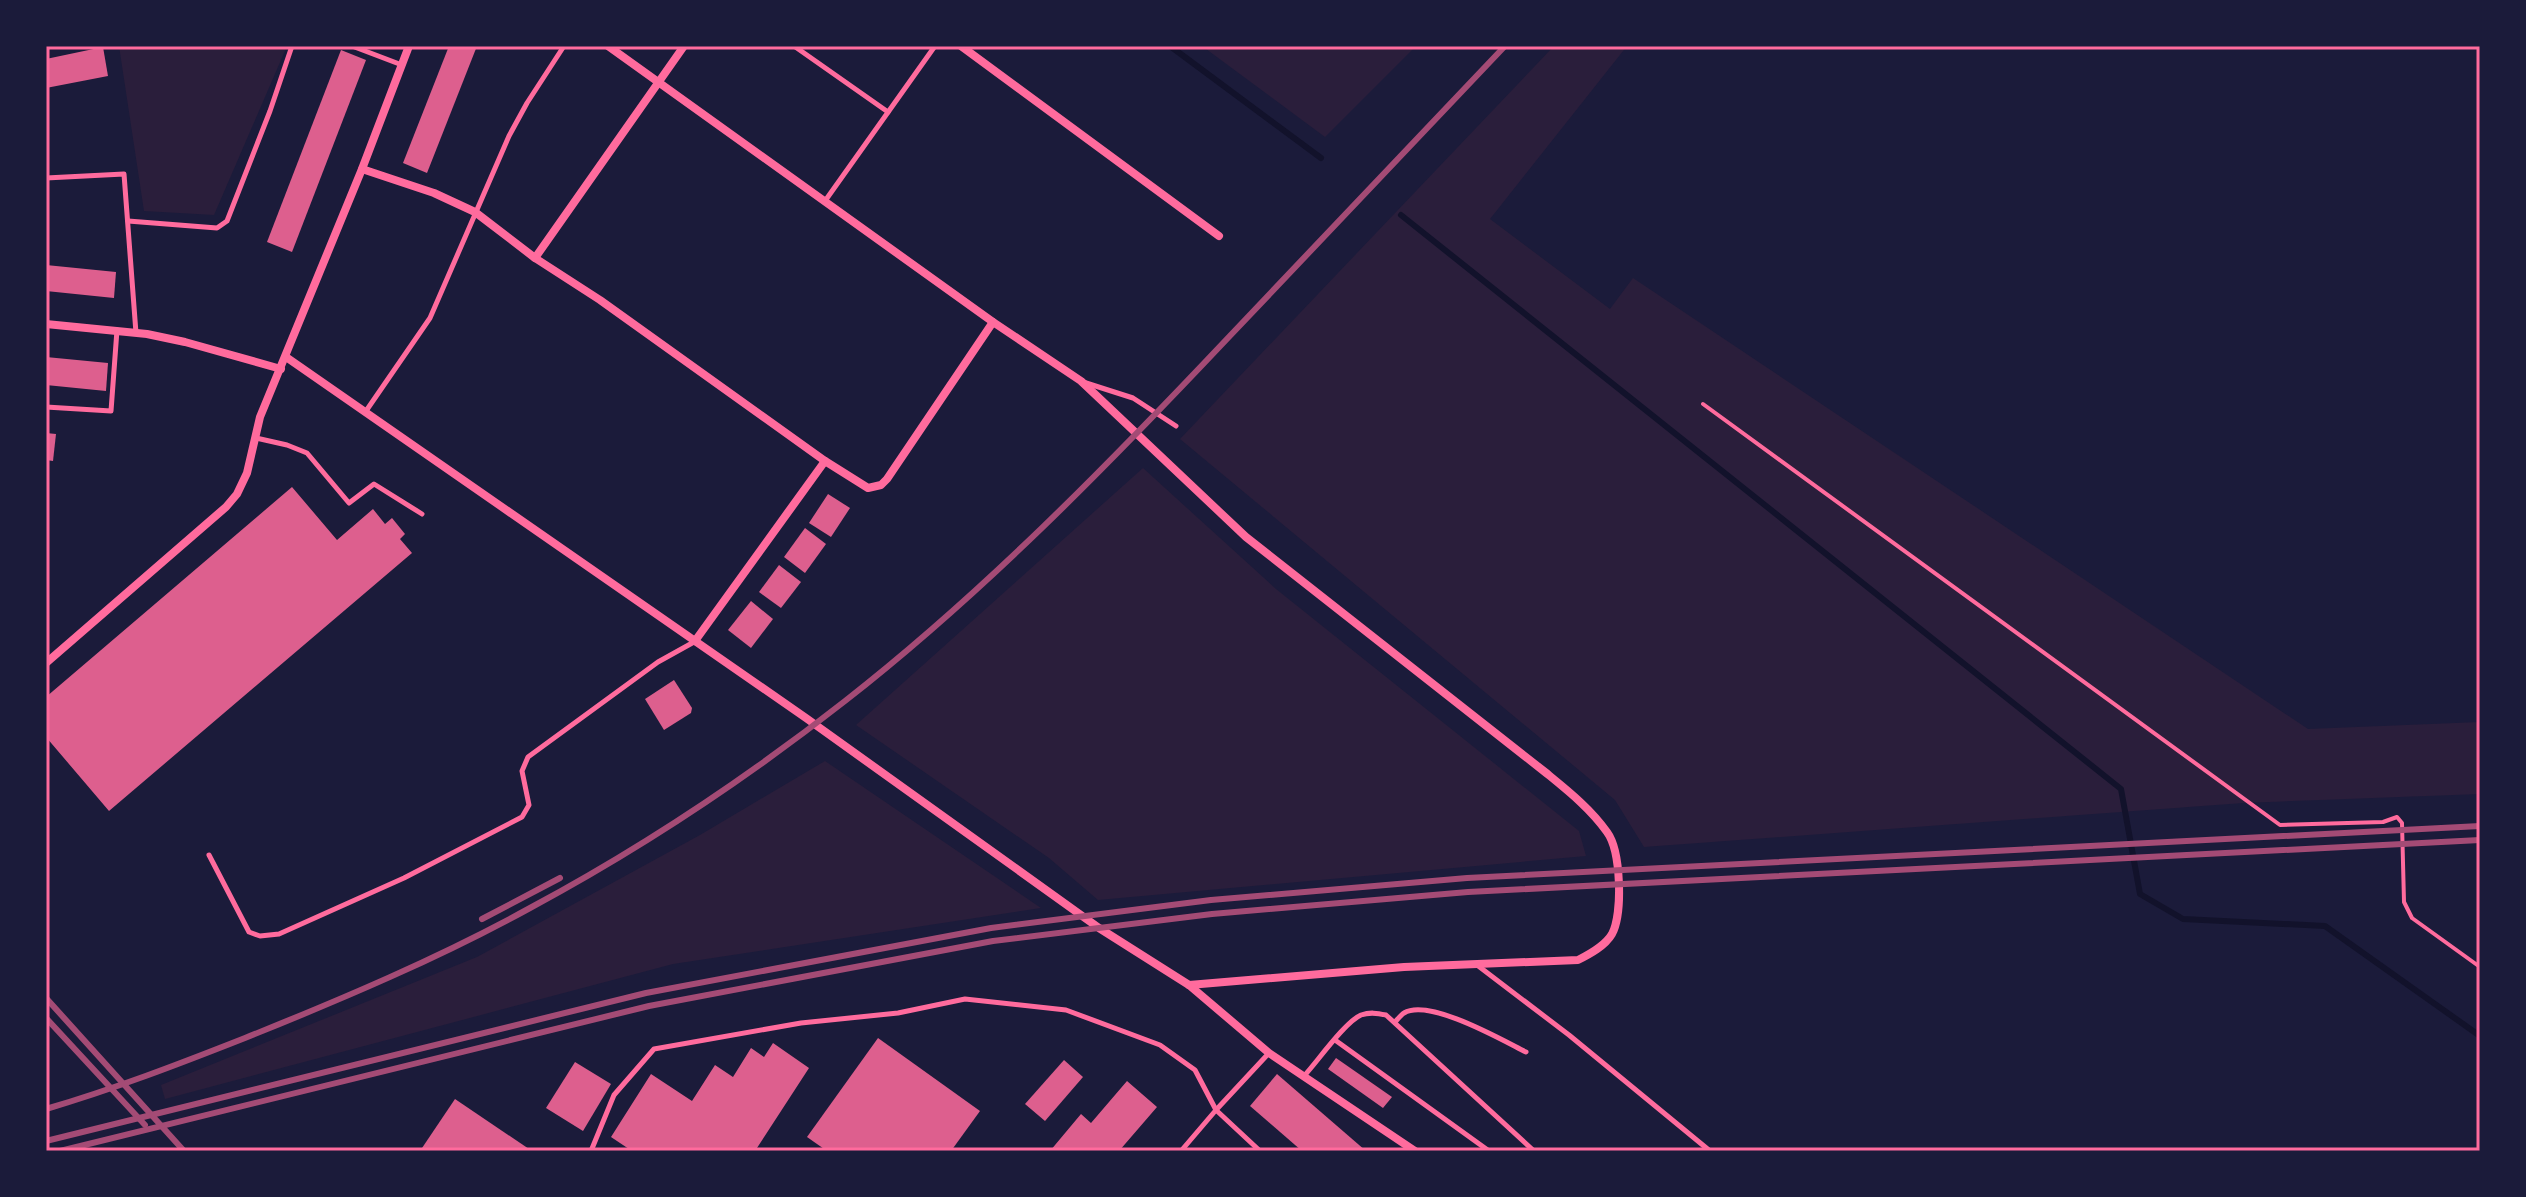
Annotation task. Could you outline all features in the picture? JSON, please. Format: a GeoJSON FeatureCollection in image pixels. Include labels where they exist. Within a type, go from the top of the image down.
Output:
{"type":"FeatureCollection","features":[{"type":"Feature","properties":{"kind":"street"},"geometry":{"type":"LineString","coordinates":[[46,663],[226,507],[237,494],[247,473],[260,417],[409,46]]}},
{"type":"Feature","properties":{"kind":"street"},"geometry":{"type":"LineString","coordinates":[[608,46],[993,322],[1081,381],[1246,537],[1545,772],[1586,808],[1609,834],[1615,848],[1620,908],[1611,935],[1593,953],[1578,960],[1404,967],[1189,985]]}},
{"type":"Feature","properties":{"kind":"street"},"geometry":{"type":"LineString","coordinates":[[535,258],[684,46]]}},
{"type":"Feature","properties":{"kind":"street"},"geometry":{"type":"LineString","coordinates":[[961,46],[1219,236]]}},
{"type":"Feature","properties":{"kind":"street"},"geometry":{"type":"LineString","coordinates":[[362,169],[434,193],[475,212],[535,258],[868,488],[881,485],[993,322]]}},
{"type":"Feature","properties":{"kind":"street"},"geometry":{"type":"LineString","coordinates":[[46,324],[117,330],[185,342],[281,369]]}},
{"type":"Feature","properties":{"kind":"street"},"geometry":{"type":"LineString","coordinates":[[286,357],[806,718],[1099,928],[1189,985],[1269,1053],[1415,1151]]}},
{"type":"Feature","properties":{"kind":"street"},"geometry":{"type":"LineString","coordinates":[[695,641],[825,461]]}},
{"type":"Feature","properties":{"kind":"lane"},"geometry":{"type":"LineString","coordinates":[[128,221],[217,228],[227,221],[292,46]]}},
{"type":"Feature","properties":{"kind":"lane"},"geometry":{"type":"LineString","coordinates":[[352,46],[402,65]]}},
{"type":"Feature","properties":{"kind":"lane"},"geometry":{"type":"LineString","coordinates":[[366,411],[430,318],[515,125],[564,46]]}},
{"type":"Feature","properties":{"kind":"lane"},"geometry":{"type":"LineString","coordinates":[[794,46],[888,112]]}},
{"type":"Feature","properties":{"kind":"lane"},"geometry":{"type":"LineString","coordinates":[[824,201],[935,46]]}},
{"type":"Feature","properties":{"kind":"lane"},"geometry":{"type":"LineString","coordinates":[[46,178],[124,174],[136,333]]}},
{"type":"Feature","properties":{"kind":"lane"},"geometry":{"type":"LineString","coordinates":[[46,407],[111,411],[117,330]]}},
{"type":"Feature","properties":{"kind":"lane"},"geometry":{"type":"LineString","coordinates":[[1081,381],[1133,398],[1176,426]]}},
{"type":"Feature","properties":{"kind":"lane"},"geometry":{"type":"LineString","coordinates":[[256,438],[307,453],[349,503],[374,484],[422,514]]}},
{"type":"Feature","properties":{"kind":"lane"},"geometry":{"type":"LineString","coordinates":[[209,855],[249,932],[260,936],[279,934],[404,878],[522,817],[529,805],[522,771],[528,757],[658,662],[695,641]]}},
{"type":"Feature","properties":{"kind":"lane"},"geometry":{"type":"LineString","coordinates":[[1477,965],[1569,1035],[1710,1151]]}},
{"type":"Feature","properties":{"kind":"lane"},"geometry":{"type":"LineString","coordinates":[[591,1151],[614,1095],[654,1049],[801,1023],[898,1013],[965,999],[1066,1010],[1160,1045],[1195,1070],[1216,1110],[1260,1151]]}},
{"type":"Feature","properties":{"kind":"lane"},"geometry":{"type":"LineString","coordinates":[[1395,1022],[1403,1013],[1412,1010],[1432,1011],[1448,1015],[1526,1052]]}},
{"type":"Feature","properties":{"kind":"lane"},"geometry":{"type":"LineString","coordinates":[[1304,1076],[1350,1022],[1372,1012],[1386,1015],[1534,1151]]}},
{"type":"Feature","properties":{"kind":"lane"},"geometry":{"type":"LineString","coordinates":[[1335,1040],[1489,1151]]}},
{"type":"Feature","properties":{"kind":"lane"},"geometry":{"type":"LineString","coordinates":[[1181,1151],[1269,1053]]}},
{"type":"Feature","properties":{"kind":"path"},"geometry":{"type":"LineString","coordinates":[[1703,404],[2280,825],[2383,822],[2397,817],[2402,823],[2404,902],[2412,918],[2480,967]]}},
{"type":"Feature","properties":{"kind":"shaded area"},"geometry":{"type":"Polygon","coordinates":[[[119,46],[287,46],[214,215],[144,211],[119,46]]]}},
{"type":"Feature","properties":{"kind":"shaded area"},"geometry":{"type":"Polygon","coordinates":[[[1202,46],[1416,46],[1325,137],[1202,46]]]}},
{"type":"Feature","properties":{"kind":"shaded area"},"geometry":{"type":"Polygon","coordinates":[[[1554,46],[1627,46],[1490,219],[1610,309],[1633,278],[2308,729],[2480,722],[2480,794],[2243,803],[1644,847],[1615,800],[1180,439],[1554,46]]]}},
{"type":"Feature","properties":{"kind":"shaded area"},"geometry":{"type":"Polygon","coordinates":[[[1143,468],[1276,589],[1579,831],[1586,856],[1098,900],[1049,858],[856,725],[1143,468]]]}},
{"type":"Feature","properties":{"kind":"shaded area"},"geometry":{"type":"Polygon","coordinates":[[[825,761],[1041,908],[673,964],[165,1099],[161,1085],[477,957],[700,835],[825,761]]]}},
{"type":"Feature","properties":{"kind":"building"},"geometry":{"type":"Polygon","coordinates":[[[449,46],[477,46],[427,173],[403,163],[449,46]]]}},
{"type":"Feature","properties":{"kind":"building"},"geometry":{"type":"Polygon","coordinates":[[[103,47],[108,76],[46,88],[46,59],[103,47]]]}},
{"type":"Feature","properties":{"kind":"building"},"geometry":{"type":"Polygon","coordinates":[[[341,50],[366,60],[292,252],[267,242],[341,50]]]}},
{"type":"Feature","properties":{"kind":"building"},"geometry":{"type":"Polygon","coordinates":[[[46,265],[116,272],[114,298],[46,291],[46,265]]]}},
{"type":"Feature","properties":{"kind":"building"},"geometry":{"type":"Polygon","coordinates":[[[46,357],[108,363],[106,391],[46,385],[46,357]]]}},
{"type":"Feature","properties":{"kind":"building"},"geometry":{"type":"Polygon","coordinates":[[[46,433],[56,434],[53,461],[46,460],[46,433]]]}},
{"type":"Feature","properties":{"kind":"building"},"geometry":{"type":"Polygon","coordinates":[[[292,487],[337,540],[373,509],[385,524],[392,518],[405,534],[400,539],[412,553],[109,811],[46,737],[46,697],[292,487]]]}},
{"type":"Feature","properties":{"kind":"building"},"geometry":{"type":"Polygon","coordinates":[[[828,494],[850,508],[831,537],[809,523],[828,494]]]}},
{"type":"Feature","properties":{"kind":"building"},"geometry":{"type":"Polygon","coordinates":[[[805,528],[826,544],[805,573],[784,557],[805,528]]]}},
{"type":"Feature","properties":{"kind":"building"},"geometry":{"type":"Polygon","coordinates":[[[779,565],[801,582],[781,608],[759,592],[779,565]]]}},
{"type":"Feature","properties":{"kind":"building"},"geometry":{"type":"Polygon","coordinates":[[[751,601],[773,619],[751,648],[728,630],[751,601]]]}},
{"type":"Feature","properties":{"kind":"building"},"geometry":{"type":"Polygon","coordinates":[[[674,680],[692,708],[691,713],[664,730],[645,699],[674,680]]]}},
{"type":"Feature","properties":{"kind":"building"},"geometry":{"type":"Polygon","coordinates":[[[878,1038],[980,1111],[951,1151],[827,1151],[807,1137],[878,1038]]]}},
{"type":"Feature","properties":{"kind":"building"},"geometry":{"type":"Polygon","coordinates":[[[773,1043],[809,1068],[755,1151],[632,1151],[611,1137],[651,1074],[692,1101],[715,1065],[733,1077],[751,1048],[764,1057],[773,1043]]]}},
{"type":"Feature","properties":{"kind":"building"},"geometry":{"type":"Polygon","coordinates":[[[1336,1058],[1392,1097],[1383,1108],[1328,1069],[1336,1058]]]}},
{"type":"Feature","properties":{"kind":"building"},"geometry":{"type":"Polygon","coordinates":[[[1064,1060],[1083,1077],[1045,1121],[1025,1104],[1064,1060]]]}},
{"type":"Feature","properties":{"kind":"building"},"geometry":{"type":"Polygon","coordinates":[[[575,1062],[611,1084],[583,1131],[546,1108],[575,1062]]]}},
{"type":"Feature","properties":{"kind":"building"},"geometry":{"type":"Polygon","coordinates":[[[1277,1074],[1366,1151],[1302,1151],[1250,1106],[1277,1074]]]}},
{"type":"Feature","properties":{"kind":"building"},"geometry":{"type":"Polygon","coordinates":[[[1127,1081],[1157,1107],[1119,1151],[1050,1151],[1081,1114],[1091,1123],[1127,1081]]]}},
{"type":"Feature","properties":{"kind":"building"},"geometry":{"type":"Polygon","coordinates":[[[455,1099],[532,1151],[420,1151],[455,1099]]]}},
{"type":"Feature","properties":{"kind":"waterway"},"geometry":{"type":"LineString","coordinates":[[1170,46],[1321,158]]}},
{"type":"Feature","properties":{"kind":"waterway"},"geometry":{"type":"LineString","coordinates":[[1401,215],[2121,789],[2140,894],[2183,919],[2325,926],[2480,1036]]}},
{"type":"Feature","properties":{"kind":"railway"},"geometry":{"type":"LineString","coordinates":[[46,1109],[121,1085],[245,1038],[461,944],[612,862],[770,758],[896,660],[1042,528],[1181,388],[1505,46]]}},
{"type":"Feature","properties":{"kind":"railway"},"geometry":{"type":"LineString","coordinates":[[46,1141],[646,993],[991,928],[1211,900],[1467,878],[2480,826]]}},
{"type":"Feature","properties":{"kind":"railway"},"geometry":{"type":"LineString","coordinates":[[60,1151],[649,1006],[993,941],[1212,914],[1468,892],[2480,840]]}},
{"type":"Feature","properties":{"kind":"railway"},"geometry":{"type":"LineString","coordinates":[[482,919],[560,878]]}},
{"type":"Feature","properties":{"kind":"railway"},"geometry":{"type":"LineString","coordinates":[[46,998],[184,1151]]}},
{"type":"Feature","properties":{"kind":"railway"},"geometry":{"type":"LineString","coordinates":[[46,1018],[145,1125]]}}]}
